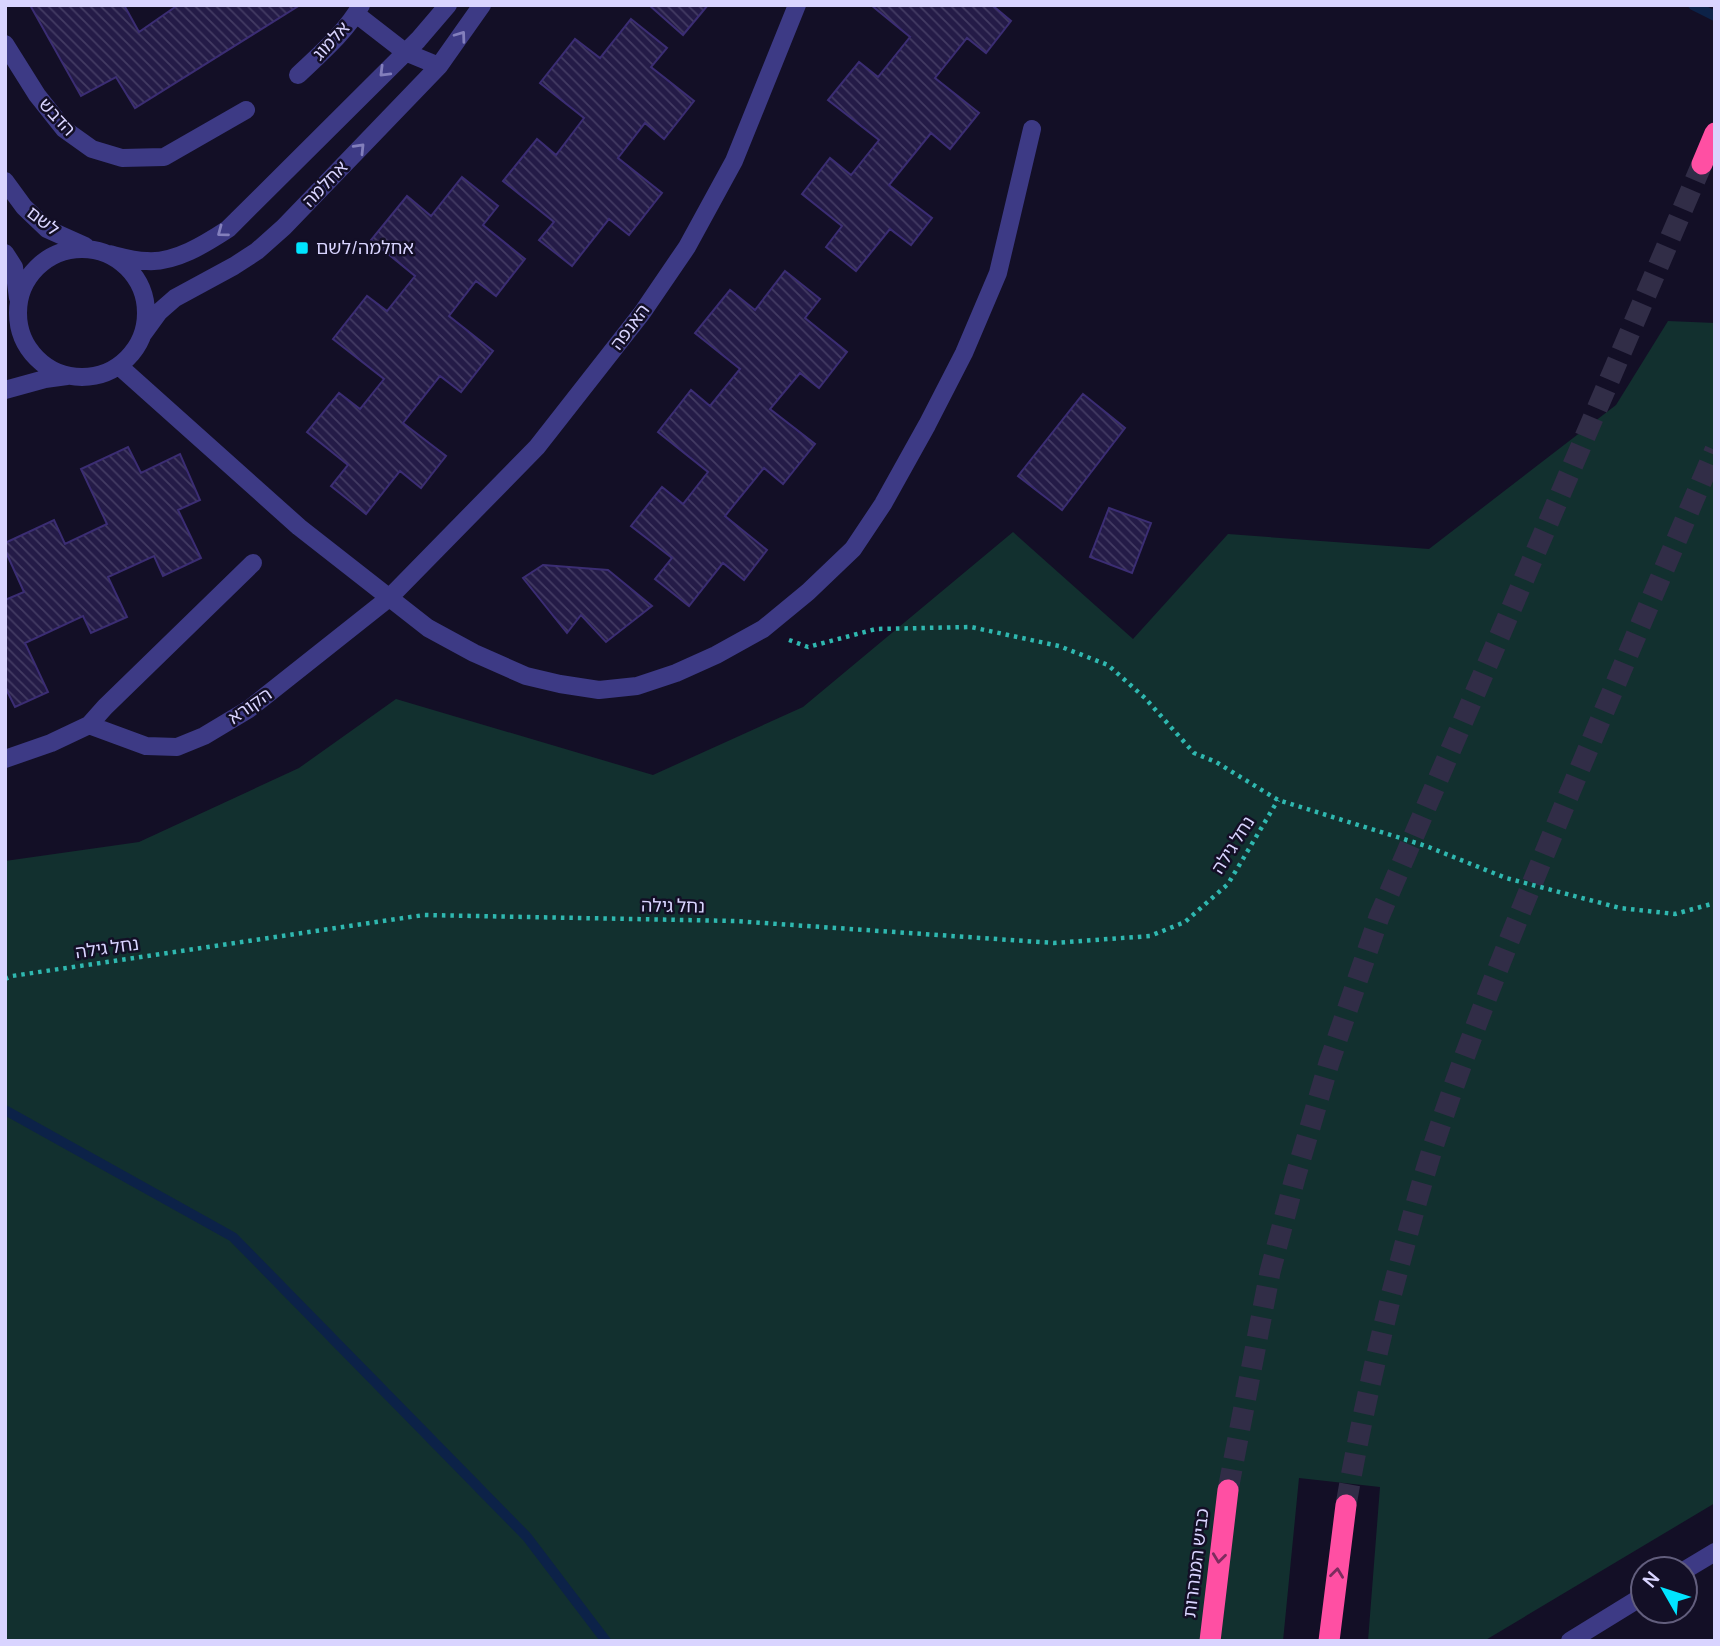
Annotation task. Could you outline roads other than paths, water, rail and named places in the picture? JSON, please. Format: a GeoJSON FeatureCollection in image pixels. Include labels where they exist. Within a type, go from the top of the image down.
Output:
{"type":"FeatureCollection","features":[{"type":"Feature","properties":{"kind":"highway"},"geometry":{"type":"LineString","coordinates":[[1702,164],[1715,133]]}},
{"type":"Feature","properties":{"kind":"highway","name":"כביש המנהרות"},"geometry":{"type":"LineString","coordinates":[[1210,1641],[1228,1490]]}},
{"type":"Feature","properties":{"kind":"highway"},"geometry":{"type":"LineString","coordinates":[[1329,1641],[1346,1505]]}},
{"type":"Feature","properties":{"kind":"street","name":"אחלמה"},"geometry":{"type":"LineString","coordinates":[[109,254],[148,262],[172,257],[201,247],[228,229],[405,52],[448,5]]}},
{"type":"Feature","properties":{"kind":"street","name":"אחלמה"},"geometry":{"type":"LineString","coordinates":[[143,334],[159,312],[175,298],[257,251],[302,208],[439,66],[482,5]]}},
{"type":"Feature","properties":{"kind":"street","name":"האנפה"},"geometry":{"type":"LineString","coordinates":[[389,598],[537,447],[642,313],[687,247],[734,161],[797,5]]}},
{"type":"Feature","properties":{"kind":"street"},"geometry":{"type":"LineString","coordinates":[[358,10],[405,52],[439,66]]}},
{"type":"Feature","properties":{"kind":"street","name":"אלמוג"},"geometry":{"type":"LineString","coordinates":[[298,75],[358,10]]}},
{"type":"Feature","properties":{"kind":"street","name":"הדבש"},"geometry":{"type":"LineString","coordinates":[[5,44],[37,95],[64,129],[92,149],[122,158],[164,157],[246,110]]}},
{"type":"Feature","properties":{"kind":"street"},"geometry":{"type":"LineString","coordinates":[[119,366],[299,527],[428,628],[474,653],[526,676],[599,691],[637,686],[676,673],[716,655],[763,629],[808,593],[853,549],[883,504],[928,425],[964,354],[998,273],[1032,129]]}},
{"type":"Feature","properties":{"kind":"street","name":"לשם"},"geometry":{"type":"LineString","coordinates":[[5,181],[24,208],[47,229],[91,249]]}},
{"type":"Feature","properties":{"kind":"street"},"geometry":{"type":"LineString","coordinates":[[5,330],[18,309],[27,278],[44,260],[67,250],[91,249],[109,254],[124,263],[139,281],[146,302],[143,334],[134,352],[119,366],[91,377],[45,379],[5,390]]}},
{"type":"Feature","properties":{"kind":"street"},"geometry":{"type":"LineString","coordinates":[[5,253],[14,267],[22,335],[33,355],[50,369],[70,376]]}},
{"type":"Feature","properties":{"kind":"street"},"geometry":{"type":"LineString","coordinates":[[5,759],[51,743],[89,725],[253,563]]}},
{"type":"Feature","properties":{"kind":"street","name":"הקורא"},"geometry":{"type":"LineString","coordinates":[[89,725],[146,746],[177,747],[204,736],[249,709],[389,598]]}},
{"type":"Feature","properties":{"kind":"street"},"geometry":{"type":"LineString","coordinates":[[1699,1562],[1715,1552]]}},
{"type":"Feature","properties":{"kind":"street"},"geometry":{"type":"LineString","coordinates":[[1570,1641],[1629,1605]]}},
{"type":"Feature","properties":{"kind":"waterway"},"geometry":{"type":"LineString","coordinates":[[1693,5],[1715,16]]}},
{"type":"Feature","properties":{"kind":"waterway"},"geometry":{"type":"LineString","coordinates":[[5,1110],[233,1237],[527,1537],[606,1641]]}},
{"type":"Feature","properties":{"kind":"tunnel"},"geometry":{"type":"LineString","coordinates":[[1228,1490],[1270,1272],[1329,1063],[1379,917],[1702,164]]}},
{"type":"Feature","properties":{"kind":"tunnel"},"geometry":{"type":"LineString","coordinates":[[1346,1505],[1391,1296],[1447,1104],[1533,881],[1715,450]]}},
{"type":"Feature","properties":{"kind":"place","name":"אחלמה/לשם"},"geometry":{"type":"Point","coordinates":[302,248]}}]}
